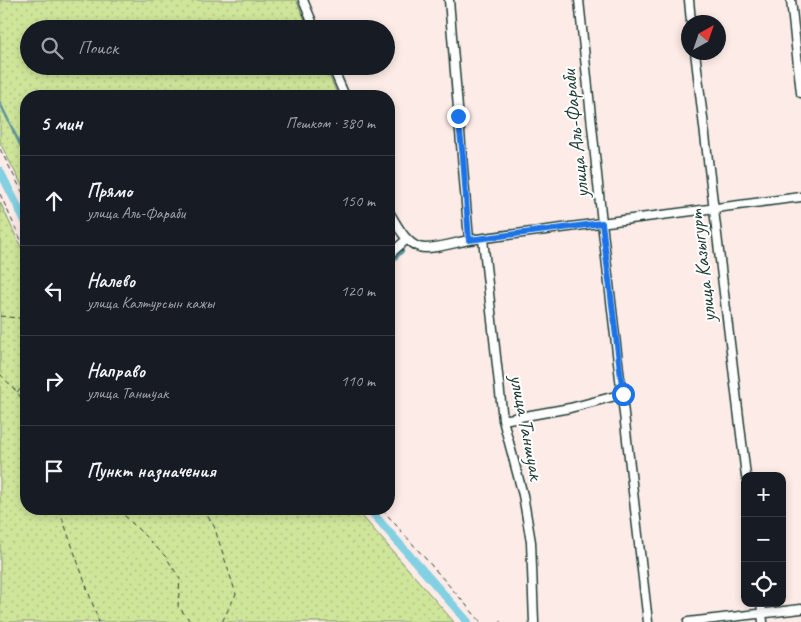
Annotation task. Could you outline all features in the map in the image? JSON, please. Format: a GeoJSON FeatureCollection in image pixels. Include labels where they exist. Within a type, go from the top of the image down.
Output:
{"type":"FeatureCollection","features":[{"type":"Feature","properties":{"kind":"street"},"geometry":{"type":"LineString","coordinates":[[303,0],[311,20]]}},
{"type":"Feature","properties":{"kind":"street"},"geometry":{"type":"LineString","coordinates":[[449,0],[469,240]]}},
{"type":"Feature","properties":{"kind":"street","name":"улица Аль-Фараби"},"geometry":{"type":"LineString","coordinates":[[579,0],[602,223],[648,622]]}},
{"type":"Feature","properties":{"kind":"street"},"geometry":{"type":"LineString","coordinates":[[689,0],[690,15]]}},
{"type":"Feature","properties":{"kind":"street"},"geometry":{"type":"LineString","coordinates":[[790,0],[801,93]]}},
{"type":"Feature","properties":{"kind":"street","name":"улица Казыгурт"},"geometry":{"type":"LineString","coordinates":[[696,60],[746,472]]}},
{"type":"Feature","properties":{"kind":"street"},"geometry":{"type":"LineString","coordinates":[[336,75],[342,90]]}},
{"type":"Feature","properties":{"kind":"street"},"geometry":{"type":"LineString","coordinates":[[395,221],[407,239],[418,247],[432,247],[469,240],[801,197]]}},
{"type":"Feature","properties":{"kind":"street"},"geometry":{"type":"LineString","coordinates":[[395,250],[407,239]]}},
{"type":"Feature","properties":{"kind":"street","name":"улица Таншуак"},"geometry":{"type":"LineString","coordinates":[[483,239],[503,420],[523,495],[531,542],[534,622]]}},
{"type":"Feature","properties":{"kind":"street"},"geometry":{"type":"LineString","coordinates":[[503,420],[570,408],[623,394]]}},
{"type":"Feature","properties":{"kind":"street"},"geometry":{"type":"LineString","coordinates":[[688,622],[763,618],[801,609]]}},
{"type":"Feature","properties":{"kind":"path"},"geometry":{"type":"LineString","coordinates":[[0,149],[20,187]]}},
{"type":"Feature","properties":{"kind":"path"},"geometry":{"type":"LineString","coordinates":[[0,194],[20,238]]}},
{"type":"Feature","properties":{"kind":"path"},"geometry":{"type":"LineString","coordinates":[[0,316],[20,318]]}},
{"type":"Feature","properties":{"kind":"path"},"geometry":{"type":"LineString","coordinates":[[0,374],[20,396]]}},
{"type":"Feature","properties":{"kind":"path"},"geometry":{"type":"LineString","coordinates":[[61,515],[99,622]]}},
{"type":"Feature","properties":{"kind":"path"},"geometry":{"type":"LineString","coordinates":[[124,515],[166,557],[180,580],[178,606],[191,622]]}},
{"type":"Feature","properties":{"kind":"path"},"geometry":{"type":"LineString","coordinates":[[207,515],[214,526],[236,594],[222,622]]}},
{"type":"Feature","properties":{"kind":"path"},"geometry":{"type":"LineString","coordinates":[[387,515],[481,622]]}},
{"type":"Feature","properties":{"kind":"green space"},"geometry":{"type":"Polygon","coordinates":[[[0,0],[296,0],[305,20],[20,20],[20,75],[329,75],[335,90],[20,90],[20,181],[0,143],[0,0]]]}},
{"type":"Feature","properties":{"kind":"green space"},"geometry":{"type":"Polygon","coordinates":[[[0,202],[20,245],[20,515],[361,515],[454,622],[0,622],[0,202]]]}},
{"type":"Feature","properties":{"kind":"waterway"},"geometry":{"type":"LineString","coordinates":[[0,103],[20,145]]}},
{"type":"Feature","properties":{"kind":"waterway"},"geometry":{"type":"LineString","coordinates":[[0,171],[20,211]]}},
{"type":"Feature","properties":{"kind":"waterway"},"geometry":{"type":"LineString","coordinates":[[395,259],[403,251]]}},
{"type":"Feature","properties":{"kind":"waterway"},"geometry":{"type":"LineString","coordinates":[[374,515],[468,622]]}},
{"type":"Feature","properties":{"kind":"route"},"geometry":{"type":"LineString","coordinates":[[458,116],[469,240],[602,223],[623,394]]}}]}
